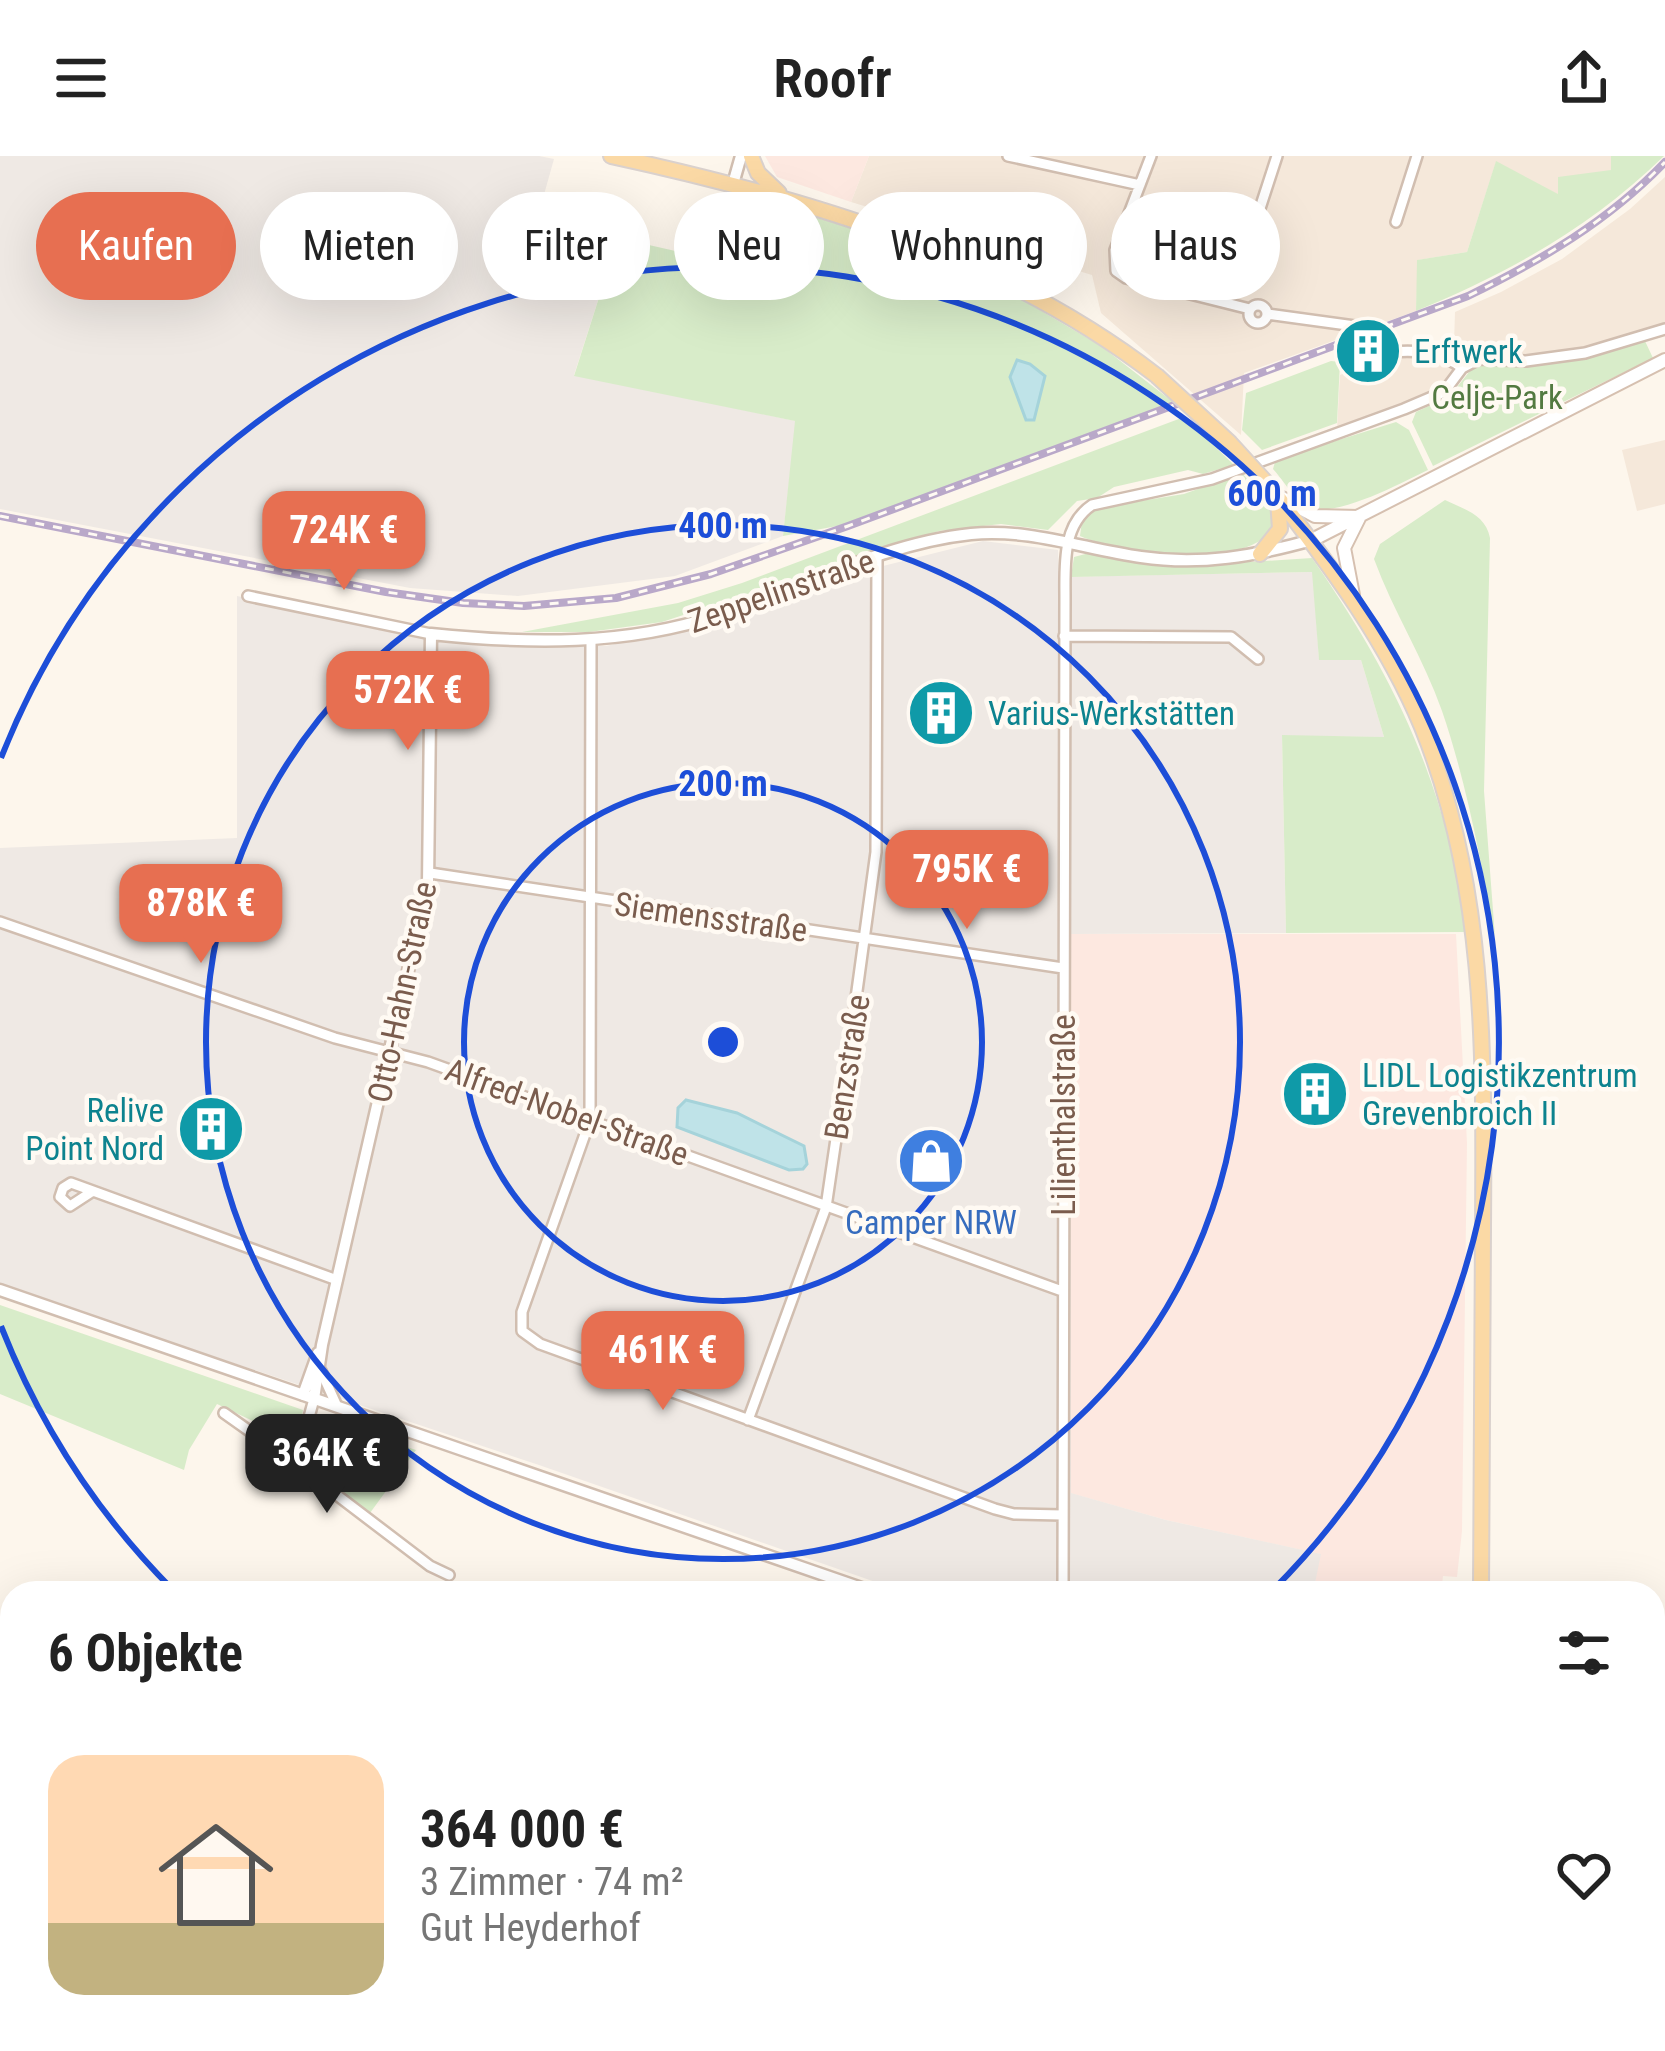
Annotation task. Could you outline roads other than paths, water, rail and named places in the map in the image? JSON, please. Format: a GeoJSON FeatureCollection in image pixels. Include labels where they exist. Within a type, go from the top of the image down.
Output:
{"type":"FeatureCollection","features":[{"type":"Feature","properties":{"kind":"main road"},"geometry":{"type":"LineString","coordinates":[[611,156],[760,192]]}},
{"type":"Feature","properties":{"kind":"main road"},"geometry":{"type":"LineString","coordinates":[[751,156],[764,180],[778,192]]}},
{"type":"Feature","properties":{"kind":"main road"},"geometry":{"type":"LineString","coordinates":[[824,211],[882,229],[988,273],[1064,313],[1157,376],[1230,443],[1274,492],[1355,600],[1403,686],[1438,771],[1457,836],[1475,937],[1484,1070],[1480,1581]]}},
{"type":"Feature","properties":{"kind":"main road"},"geometry":{"type":"LineString","coordinates":[[1312,540],[1665,360]]}},
{"type":"Feature","properties":{"kind":"main road"},"geometry":{"type":"LineString","coordinates":[[1274,492],[1312,515],[1360,518]]}},
{"type":"Feature","properties":{"kind":"main road"},"geometry":{"type":"LineString","coordinates":[[1260,554],[1280,529],[1274,492]]}},
{"type":"Feature","properties":{"kind":"main road"},"geometry":{"type":"LineString","coordinates":[[1355,600],[1346,575],[1344,548],[1360,518]]}},
{"type":"Feature","properties":{"kind":"street"},"geometry":{"type":"LineString","coordinates":[[733,184],[741,156]]}},
{"type":"Feature","properties":{"kind":"street"},"geometry":{"type":"LineString","coordinates":[[1008,156],[1140,185]]}},
{"type":"Feature","properties":{"kind":"street"},"geometry":{"type":"LineString","coordinates":[[1151,156],[1114,255],[1118,273],[1236,309],[1250,309],[1248,315],[1254,322],[1263,322],[1268,314],[1362,326]]}},
{"type":"Feature","properties":{"kind":"street"},"geometry":{"type":"LineString","coordinates":[[1265,192],[1276,156]]}},
{"type":"Feature","properties":{"kind":"street"},"geometry":{"type":"LineString","coordinates":[[1396,222],[1417,156]]}},
{"type":"Feature","properties":{"kind":"street"},"geometry":{"type":"LineString","coordinates":[[1069,542],[1077,518],[1092,505],[1212,479],[1404,409],[1444,392],[1462,368],[1479,359],[1526,361],[1585,353],[1663,334]]}},
{"type":"Feature","properties":{"kind":"street"},"geometry":{"type":"LineString","coordinates":[[1383,356],[1396,350],[1429,355],[1462,368]]}},
{"type":"Feature","properties":{"kind":"street","name":"Zeppelinstraße"},"geometry":{"type":"LineString","coordinates":[[248,596],[431,634],[591,640],[703,620],[878,558],[970,534],[1011,533],[1165,560],[1217,561],[1312,540]]}},
{"type":"Feature","properties":{"kind":"street","name":"Lilienthalstraße"},"geometry":{"type":"LineString","coordinates":[[1063,1581],[1064,636],[1069,542]]}},
{"type":"Feature","properties":{"kind":"street","name":"Benzstraße"},"geometry":{"type":"LineString","coordinates":[[748,1420],[826,1207],[866,940],[877,826],[878,558]]}},
{"type":"Feature","properties":{"kind":"street","name":"Otto-Hahn-Straße"},"geometry":{"type":"LineString","coordinates":[[308,1397],[430,873],[431,634]]}},
{"type":"Feature","properties":{"kind":"street"},"geometry":{"type":"LineString","coordinates":[[1064,636],[1231,637],[1258,659]]}},
{"type":"Feature","properties":{"kind":"street"},"geometry":{"type":"LineString","coordinates":[[591,640],[590,1120],[522,1312],[522,1331],[540,1344],[995,1509],[1062,1515]]}},
{"type":"Feature","properties":{"kind":"street","name":"Siemensstraße"},"geometry":{"type":"LineString","coordinates":[[430,873],[1063,968]]}},
{"type":"Feature","properties":{"kind":"street","name":"Alfred-Nobel-Straße"},"geometry":{"type":"LineString","coordinates":[[0,922],[335,1038],[392,1050],[1062,1291]]}},
{"type":"Feature","properties":{"kind":"street"},"geometry":{"type":"LineString","coordinates":[[93,1191],[337,1280]]}},
{"type":"Feature","properties":{"kind":"street"},"geometry":{"type":"LineString","coordinates":[[0,1290],[842,1581]]}},
{"type":"Feature","properties":{"kind":"street","name":"Otto-Hahn-Straße"},"geometry":{"type":"LineString","coordinates":[[322,1345],[321,1371],[328,1393],[340,1408]]}},
{"type":"Feature","properties":{"kind":"street","name":"Otto-Hahn-Straße"},"geometry":{"type":"LineString","coordinates":[[308,1397],[321,1371]]}},
{"type":"Feature","properties":{"kind":"street"},"geometry":{"type":"LineString","coordinates":[[296,1464],[308,1397]]}},
{"type":"Feature","properties":{"kind":"street"},"geometry":{"type":"LineString","coordinates":[[224,1413],[448,1575]]}},
{"type":"Feature","properties":{"kind":"water"},"geometry":{"type":"Polygon","coordinates":[[[1017,360],[1045,376],[1034,420],[1026,420],[1010,377],[1017,360]]]}},
{"type":"Feature","properties":{"kind":"water"},"geometry":{"type":"Polygon","coordinates":[[[686,1100],[737,1113],[804,1146],[807,1164],[789,1170],[677,1127],[678,1108],[686,1100]]]}},
{"type":"Feature","properties":{"kind":"railway"},"geometry":{"type":"LineString","coordinates":[[0,516],[463,603],[524,606],[616,598],[711,574],[848,526],[1468,296],[1572,238],[1621,203],[1665,162]]}},
{"type":"Feature","properties":{"kind":"place","name":"Erftwerk"},"geometry":{"type":"Point","coordinates":[1368,351]}},
{"type":"Feature","properties":{"kind":"place","name":"Varius-Werkstätten"},"geometry":{"type":"Point","coordinates":[941,713]}},
{"type":"Feature","properties":{"kind":"place","name":"LIDL Logistikzentrum Grevenbroich II"},"geometry":{"type":"Point","coordinates":[1315,1094]}},
{"type":"Feature","properties":{"kind":"place","name":"Relive Point Nord"},"geometry":{"type":"Point","coordinates":[211,1129]}},
{"type":"Feature","properties":{"kind":"place","name":"Camper NRW"},"geometry":{"type":"Point","coordinates":[931,1161]}},
{"type":"Feature","properties":{"kind":"park label","name":"Celje-Park"},"geometry":{"type":"Point","coordinates":[1497,397]}}]}
